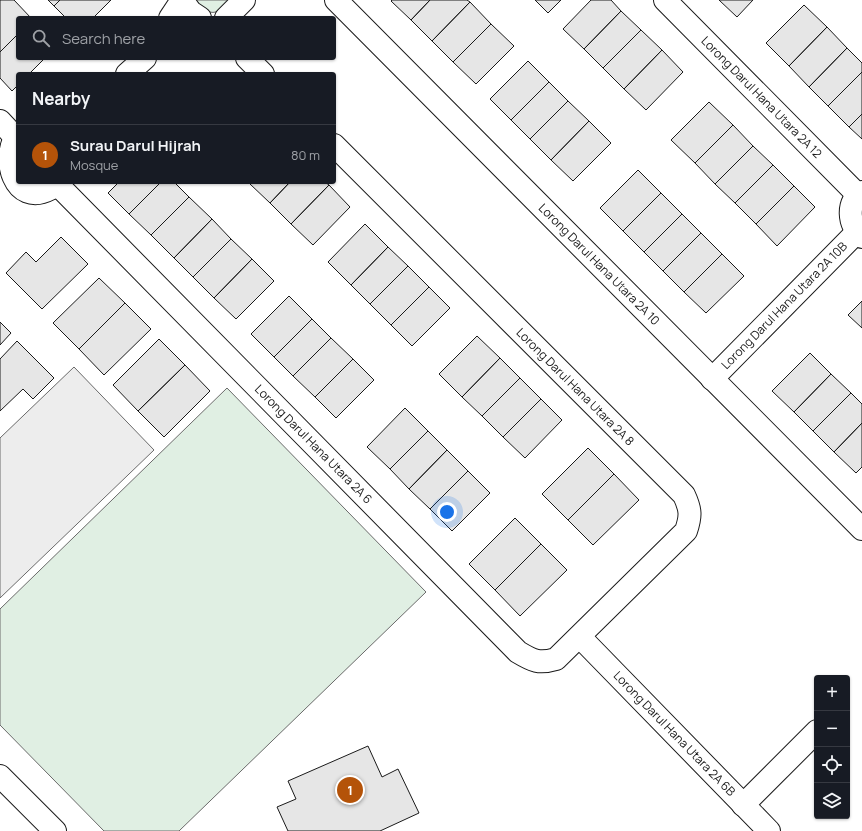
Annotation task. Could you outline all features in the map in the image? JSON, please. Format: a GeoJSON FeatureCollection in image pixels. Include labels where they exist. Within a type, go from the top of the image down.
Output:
{"type":"FeatureCollection","features":[{"type":"Feature","properties":{"kind":"street"},"geometry":{"type":"LineString","coordinates":[[171,16],[182,0],[191,12],[197,16]]}},
{"type":"Feature","properties":{"kind":"street"},"geometry":{"type":"LineString","coordinates":[[228,16],[244,0]]}},
{"type":"Feature","properties":{"kind":"street","name":"Lorong Darul Hana Utara 2A 10"},"geometry":{"type":"LineString","coordinates":[[336,0],[862,530]]}},
{"type":"Feature","properties":{"kind":"street","name":"Lorong Darul Hana Utara 2A 12"},"geometry":{"type":"LineString","coordinates":[[665,0],[860,193]]}},
{"type":"Feature","properties":{"kind":"street"},"geometry":{"type":"LineString","coordinates":[[249,60],[261,72]]}},
{"type":"Feature","properties":{"kind":"street"},"geometry":{"type":"LineString","coordinates":[[11,130],[2,157],[6,188],[34,193],[45,192],[57,184]]}},
{"type":"Feature","properties":{"kind":"street","name":"Lorong Darul Hana Utara 2A 8"},"geometry":{"type":"LineString","coordinates":[[336,148],[684,495],[689,506],[690,519],[686,531],[580,637]]}},
{"type":"Feature","properties":{"kind":"street","name":"Lorong Darul Hana Utara 2A 6"},"geometry":{"type":"LineString","coordinates":[[60,184],[518,652],[532,660],[545,662],[556,659],[580,637]]}},
{"type":"Feature","properties":{"kind":"street"},"geometry":{"type":"LineString","coordinates":[[860,193],[851,207],[850,215],[852,223],[860,234]]}},
{"type":"Feature","properties":{"kind":"street","name":"Lorong Darul Hana Utara 2A 10B"},"geometry":{"type":"LineString","coordinates":[[712,379],[860,234]]}},
{"type":"Feature","properties":{"kind":"street","name":"Lorong Darul Hana Utara 2A 6B"},"geometry":{"type":"LineString","coordinates":[[580,637],[769,831]]}},
{"type":"Feature","properties":{"kind":"street"},"geometry":{"type":"LineString","coordinates":[[743,805],[814,734]]}},
{"type":"Feature","properties":{"kind":"street"},"geometry":{"type":"LineString","coordinates":[[0,776],[55,831]]}},
{"type":"Feature","properties":{"kind":"green space"},"geometry":{"type":"Polygon","coordinates":[[[194,0],[232,0],[217,12],[209,12],[194,0]]]}},
{"type":"Feature","properties":{"kind":"green space"},"geometry":{"type":"Polygon","coordinates":[[[227,388],[426,592],[179,831],[104,831],[0,725],[0,609],[227,388]]]}},
{"type":"Feature","properties":{"kind":"shaded area"},"geometry":{"type":"Polygon","coordinates":[[[74,367],[154,450],[0,598],[0,438],[74,367]]]}},
{"type":"Feature","properties":{"kind":"building"},"geometry":{"type":"Polygon","coordinates":[[[0,0],[14,0],[29,16],[16,16],[16,36],[0,52],[0,0]]]}},
{"type":"Feature","properties":{"kind":"building"},"geometry":{"type":"Polygon","coordinates":[[[48,0],[60,0],[54,6],[48,0]]]}},
{"type":"Feature","properties":{"kind":"building"},"geometry":{"type":"Polygon","coordinates":[[[60,0],[111,0],[95,16],[64,16],[54,6],[60,0]]]}},
{"type":"Feature","properties":{"kind":"building"},"geometry":{"type":"Polygon","coordinates":[[[430,0],[411,20],[391,1],[430,0]]]}},
{"type":"Feature","properties":{"kind":"building"},"geometry":{"type":"Polygon","coordinates":[[[430,0],[467,0],[470,2],[432,41],[411,20],[430,0]]]}},
{"type":"Feature","properties":{"kind":"building"},"geometry":{"type":"Polygon","coordinates":[[[535,0],[561,0],[548,13],[535,0]]]}},
{"type":"Feature","properties":{"kind":"building"},"geometry":{"type":"Polygon","coordinates":[[[591,0],[611,0],[621,11],[584,49],[563,29],[591,0]]]}},
{"type":"Feature","properties":{"kind":"building"},"geometry":{"type":"Polygon","coordinates":[[[719,0],[753,0],[737,17],[719,0]]]}},
{"type":"Feature","properties":{"kind":"building"},"geometry":{"type":"Polygon","coordinates":[[[470,2],[491,24],[453,62],[432,41],[470,2]]]}},
{"type":"Feature","properties":{"kind":"building"},"geometry":{"type":"Polygon","coordinates":[[[804,5],[827,27],[789,66],[766,43],[804,5]]]}},
{"type":"Feature","properties":{"kind":"building"},"geometry":{"type":"Polygon","coordinates":[[[621,11],[641,30],[603,68],[584,49],[621,11]]]}},
{"type":"Feature","properties":{"kind":"building"},"geometry":{"type":"Polygon","coordinates":[[[491,24],[514,46],[476,84],[453,62],[491,24]]]}},
{"type":"Feature","properties":{"kind":"building"},"geometry":{"type":"Polygon","coordinates":[[[827,27],[847,48],[809,87],[789,66],[827,27]]]}},
{"type":"Feature","properties":{"kind":"building"},"geometry":{"type":"Polygon","coordinates":[[[641,30],[662,50],[624,89],[603,68],[641,30]]]}},
{"type":"Feature","properties":{"kind":"building"},"geometry":{"type":"Polygon","coordinates":[[[16,36],[16,60],[43,60],[31,72],[16,72],[16,87],[12,91],[0,78],[0,52],[16,36]]]}},
{"type":"Feature","properties":{"kind":"building"},"geometry":{"type":"Polygon","coordinates":[[[847,48],[862,63],[862,72],[828,106],[809,87],[847,48]]]}},
{"type":"Feature","properties":{"kind":"building"},"geometry":{"type":"Polygon","coordinates":[[[662,50],[683,72],[646,110],[624,89],[662,50]]]}},
{"type":"Feature","properties":{"kind":"building"},"geometry":{"type":"Polygon","coordinates":[[[528,61],[549,82],[511,120],[490,99],[528,61]]]}},
{"type":"Feature","properties":{"kind":"building"},"geometry":{"type":"Polygon","coordinates":[[[862,72],[862,114],[849,127],[828,106],[862,72]]]}},
{"type":"Feature","properties":{"kind":"building"},"geometry":{"type":"Polygon","coordinates":[[[549,82],[568,101],[530,139],[511,120],[549,82]]]}},
{"type":"Feature","properties":{"kind":"building"},"geometry":{"type":"Polygon","coordinates":[[[568,101],[589,121],[551,160],[530,139],[568,101]]]}},
{"type":"Feature","properties":{"kind":"building"},"geometry":{"type":"Polygon","coordinates":[[[709,102],[733,125],[695,163],[671,140],[709,102]]]}},
{"type":"Feature","properties":{"kind":"building"},"geometry":{"type":"Polygon","coordinates":[[[862,114],[862,139],[849,127],[862,114]]]}},
{"type":"Feature","properties":{"kind":"building"},"geometry":{"type":"Polygon","coordinates":[[[589,121],[611,143],[573,181],[551,160],[589,121]]]}},
{"type":"Feature","properties":{"kind":"building"},"geometry":{"type":"Polygon","coordinates":[[[733,125],[753,146],[715,184],[695,163],[733,125]]]}},
{"type":"Feature","properties":{"kind":"building"},"geometry":{"type":"Polygon","coordinates":[[[753,146],[773,165],[735,203],[715,184],[753,146]]]}},
{"type":"Feature","properties":{"kind":"building"},"geometry":{"type":"Polygon","coordinates":[[[773,165],[794,186],[756,224],[735,203],[773,165]]]}},
{"type":"Feature","properties":{"kind":"building"},"geometry":{"type":"Polygon","coordinates":[[[638,170],[661,193],[623,231],[600,208],[638,170]]]}},
{"type":"Feature","properties":{"kind":"building"},"geometry":{"type":"Polygon","coordinates":[[[117,184],[159,184],[129,214],[108,193],[117,184]]]}},
{"type":"Feature","properties":{"kind":"building"},"geometry":{"type":"Polygon","coordinates":[[[159,184],[176,184],[189,197],[151,235],[129,214],[159,184]]]}},
{"type":"Feature","properties":{"kind":"building"},"geometry":{"type":"Polygon","coordinates":[[[250,184],[288,184],[270,203],[250,184]]]}},
{"type":"Feature","properties":{"kind":"building"},"geometry":{"type":"Polygon","coordinates":[[[288,184],[329,185],[291,224],[270,203],[288,184]]]}},
{"type":"Feature","properties":{"kind":"building"},"geometry":{"type":"Polygon","coordinates":[[[329,185],[350,207],[313,245],[291,224],[329,185]]]}},
{"type":"Feature","properties":{"kind":"building"},"geometry":{"type":"Polygon","coordinates":[[[794,186],[815,207],[777,246],[756,224],[794,186]]]}},
{"type":"Feature","properties":{"kind":"building"},"geometry":{"type":"Polygon","coordinates":[[[661,193],[682,214],[644,252],[623,231],[661,193]]]}},
{"type":"Feature","properties":{"kind":"building"},"geometry":{"type":"Polygon","coordinates":[[[189,197],[212,219],[174,258],[151,235],[189,197]]]}},
{"type":"Feature","properties":{"kind":"building"},"geometry":{"type":"Polygon","coordinates":[[[682,214],[701,233],[663,271],[644,252],[682,214]]]}},
{"type":"Feature","properties":{"kind":"building"},"geometry":{"type":"Polygon","coordinates":[[[212,219],[231,239],[193,277],[174,258],[212,219]]]}},
{"type":"Feature","properties":{"kind":"building"},"geometry":{"type":"Polygon","coordinates":[[[365,224],[388,247],[351,285],[328,262],[365,224]]]}},
{"type":"Feature","properties":{"kind":"building"},"geometry":{"type":"Polygon","coordinates":[[[701,233],[722,254],[684,292],[663,271],[701,233]]]}},
{"type":"Feature","properties":{"kind":"building"},"geometry":{"type":"Polygon","coordinates":[[[61,237],[88,264],[42,309],[6,273],[26,252],[36,262],[61,237]]]}},
{"type":"Feature","properties":{"kind":"building"},"geometry":{"type":"Polygon","coordinates":[[[231,239],[252,259],[214,298],[193,277],[231,239]]]}},
{"type":"Feature","properties":{"kind":"building"},"geometry":{"type":"Polygon","coordinates":[[[388,247],[408,266],[370,304],[351,285],[388,247]]]}},
{"type":"Feature","properties":{"kind":"building"},"geometry":{"type":"Polygon","coordinates":[[[722,254],[744,276],[706,313],[684,292],[722,254]]]}},
{"type":"Feature","properties":{"kind":"building"},"geometry":{"type":"Polygon","coordinates":[[[252,259],[274,281],[236,319],[214,298],[252,259]]]}},
{"type":"Feature","properties":{"kind":"building"},"geometry":{"type":"Polygon","coordinates":[[[408,266],[429,287],[391,325],[370,304],[408,266]]]}},
{"type":"Feature","properties":{"kind":"building"},"geometry":{"type":"Polygon","coordinates":[[[99,278],[125,303],[79,349],[53,323],[99,278]]]}},
{"type":"Feature","properties":{"kind":"building"},"geometry":{"type":"Polygon","coordinates":[[[429,287],[450,308],[412,346],[391,325],[429,287]]]}},
{"type":"Feature","properties":{"kind":"building"},"geometry":{"type":"Polygon","coordinates":[[[289,296],[312,319],[274,357],[251,334],[289,296]]]}},
{"type":"Feature","properties":{"kind":"building"},"geometry":{"type":"Polygon","coordinates":[[[862,301],[862,328],[848,315],[862,301]]]}},
{"type":"Feature","properties":{"kind":"building"},"geometry":{"type":"Polygon","coordinates":[[[125,303],[151,329],[104,375],[79,349],[125,303]]]}},
{"type":"Feature","properties":{"kind":"building"},"geometry":{"type":"Polygon","coordinates":[[[312,319],[331,338],[293,376],[274,357],[312,319]]]}},
{"type":"Feature","properties":{"kind":"building"},"geometry":{"type":"Polygon","coordinates":[[[0,322],[11,333],[0,345],[0,322]]]}},
{"type":"Feature","properties":{"kind":"building"},"geometry":{"type":"Polygon","coordinates":[[[477,336],[500,358],[462,397],[439,374],[477,336]]]}},
{"type":"Feature","properties":{"kind":"building"},"geometry":{"type":"Polygon","coordinates":[[[331,338],[353,359],[315,397],[293,376],[331,338]]]}},
{"type":"Feature","properties":{"kind":"building"},"geometry":{"type":"Polygon","coordinates":[[[159,339],[185,365],[138,411],[113,385],[159,339]]]}},
{"type":"Feature","properties":{"kind":"building"},"geometry":{"type":"Polygon","coordinates":[[[17,341],[54,378],[33,399],[23,389],[0,411],[0,359],[17,341]]]}},
{"type":"Feature","properties":{"kind":"building"},"geometry":{"type":"Polygon","coordinates":[[[810,353],[831,374],[794,412],[772,391],[810,353]]]}},
{"type":"Feature","properties":{"kind":"building"},"geometry":{"type":"Polygon","coordinates":[[[500,358],[520,378],[482,416],[462,397],[500,358]]]}},
{"type":"Feature","properties":{"kind":"building"},"geometry":{"type":"Polygon","coordinates":[[[353,359],[374,380],[336,418],[315,397],[353,359]]]}},
{"type":"Feature","properties":{"kind":"building"},"geometry":{"type":"Polygon","coordinates":[[[185,365],[210,391],[164,437],[138,411],[185,365]]]}},
{"type":"Feature","properties":{"kind":"building"},"geometry":{"type":"Polygon","coordinates":[[[831,374],[851,393],[813,431],[794,412],[831,374]]]}},
{"type":"Feature","properties":{"kind":"building"},"geometry":{"type":"Polygon","coordinates":[[[520,378],[541,399],[503,437],[482,416],[520,378]]]}},
{"type":"Feature","properties":{"kind":"building"},"geometry":{"type":"Polygon","coordinates":[[[851,393],[862,404],[862,423],[834,452],[813,431],[851,393]]]}},
{"type":"Feature","properties":{"kind":"building"},"geometry":{"type":"Polygon","coordinates":[[[541,399],[562,420],[525,458],[503,437],[541,399]]]}},
{"type":"Feature","properties":{"kind":"building"},"geometry":{"type":"Polygon","coordinates":[[[405,408],[428,431],[390,469],[367,447],[405,408]]]}},
{"type":"Feature","properties":{"kind":"building"},"geometry":{"type":"Polygon","coordinates":[[[862,423],[862,467],[856,473],[834,452],[862,423]]]}},
{"type":"Feature","properties":{"kind":"building"},"geometry":{"type":"Polygon","coordinates":[[[428,431],[447,450],[409,489],[390,469],[428,431]]]}},
{"type":"Feature","properties":{"kind":"building"},"geometry":{"type":"Polygon","coordinates":[[[588,448],[614,474],[568,520],[542,494],[588,448]]]}},
{"type":"Feature","properties":{"kind":"building"},"geometry":{"type":"Polygon","coordinates":[[[447,450],[468,471],[430,509],[409,489],[447,450]]]}},
{"type":"Feature","properties":{"kind":"building"},"geometry":{"type":"Polygon","coordinates":[[[468,471],[490,493],[452,531],[430,509],[468,471]]]}},
{"type":"Feature","properties":{"kind":"building"},"geometry":{"type":"Polygon","coordinates":[[[614,474],[639,500],[593,545],[568,520],[614,474]]]}},
{"type":"Feature","properties":{"kind":"building"},"geometry":{"type":"Polygon","coordinates":[[[515,518],[541,544],[495,590],[469,564],[515,518]]]}},
{"type":"Feature","properties":{"kind":"building"},"geometry":{"type":"Polygon","coordinates":[[[541,544],[567,570],[520,616],[495,590],[541,544]]]}},
{"type":"Feature","properties":{"kind":"building"},"geometry":{"type":"Polygon","coordinates":[[[368,746],[382,777],[398,769],[419,813],[380,831],[288,831],[277,807],[296,799],[288,781],[368,746]]]}},
{"type":"Feature","properties":{"kind":"place","name":"Surau Darul Hijrah"},"geometry":{"type":"Point","coordinates":[350,790]}}]}
